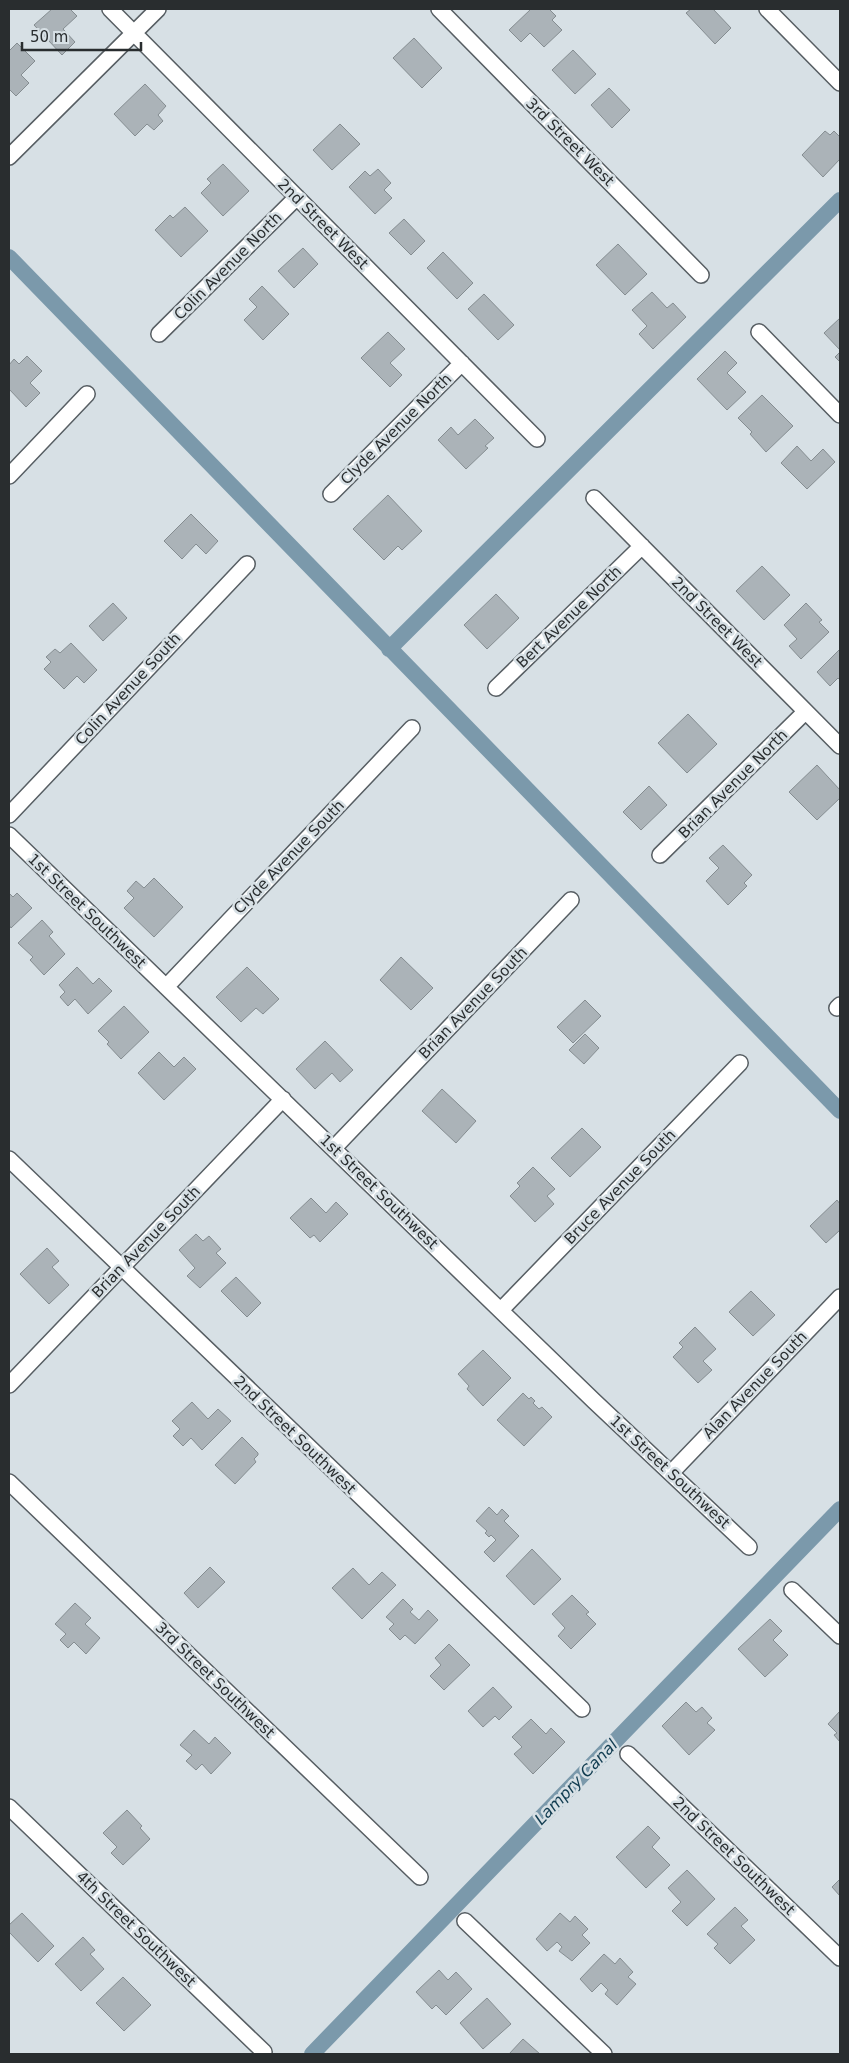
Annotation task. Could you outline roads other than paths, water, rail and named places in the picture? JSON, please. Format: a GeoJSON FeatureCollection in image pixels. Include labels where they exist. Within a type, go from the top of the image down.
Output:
{"type":"FeatureCollection","features":[{"type":"Feature","properties":{"kind":"street","name":"2nd Street West"},"geometry":{"type":"LineString","coordinates":[[110,9],[537,439]]}},
{"type":"Feature","properties":{"kind":"street"},"geometry":{"type":"LineString","coordinates":[[9,157],[158,9]]}},
{"type":"Feature","properties":{"kind":"street","name":"3rd Street West"},"geometry":{"type":"LineString","coordinates":[[439,9],[702,275]]}},
{"type":"Feature","properties":{"kind":"street"},"geometry":{"type":"LineString","coordinates":[[767,9],[840,83]]}},
{"type":"Feature","properties":{"kind":"street","name":"Colin Avenue North"},"geometry":{"type":"LineString","coordinates":[[159,334],[297,197]]}},
{"type":"Feature","properties":{"kind":"street"},"geometry":{"type":"LineString","coordinates":[[759,332],[840,415]]}},
{"type":"Feature","properties":{"kind":"street","name":"Clyde Avenue North"},"geometry":{"type":"LineString","coordinates":[[331,494],[462,363]]}},
{"type":"Feature","properties":{"kind":"street"},"geometry":{"type":"LineString","coordinates":[[9,476],[87,394]]}},
{"type":"Feature","properties":{"kind":"street","name":"2nd Street West"},"geometry":{"type":"LineString","coordinates":[[594,498],[840,746]]}},
{"type":"Feature","properties":{"kind":"street","name":"Bert Avenue North"},"geometry":{"type":"LineString","coordinates":[[496,688],[642,546]]}},
{"type":"Feature","properties":{"kind":"street","name":"Colin Avenue South"},"geometry":{"type":"LineString","coordinates":[[9,815],[247,564]]}},
{"type":"Feature","properties":{"kind":"street","name":"Brian Avenue North"},"geometry":{"type":"LineString","coordinates":[[660,855],[805,712]]}},
{"type":"Feature","properties":{"kind":"street","name":"Clyde Avenue South"},"geometry":{"type":"LineString","coordinates":[[166,987],[412,728]]}},
{"type":"Feature","properties":{"kind":"street","name":"1st Street Southwest"},"geometry":{"type":"LineString","coordinates":[[9,835],[749,1547]]}},
{"type":"Feature","properties":{"kind":"street","name":"Brian Avenue South"},"geometry":{"type":"LineString","coordinates":[[334,1148],[571,900]]}},
{"type":"Feature","properties":{"kind":"street","name":"Bruce Avenue South"},"geometry":{"type":"LineString","coordinates":[[501,1310],[740,1063]]}},
{"type":"Feature","properties":{"kind":"street","name":"Brian Avenue South"},"geometry":{"type":"LineString","coordinates":[[9,1385],[283,1099]]}},
{"type":"Feature","properties":{"kind":"street","name":"2nd Street Southwest"},"geometry":{"type":"LineString","coordinates":[[9,1159],[582,1709]]}},
{"type":"Feature","properties":{"kind":"street","name":"Alan Avenue South"},"geometry":{"type":"LineString","coordinates":[[671,1473],[840,1297]]}},
{"type":"Feature","properties":{"kind":"street","name":"3rd Street Southwest"},"geometry":{"type":"LineString","coordinates":[[9,1482],[420,1877]]}},
{"type":"Feature","properties":{"kind":"street"},"geometry":{"type":"LineString","coordinates":[[792,1590],[840,1636]]}},
{"type":"Feature","properties":{"kind":"street","name":"2nd Street Southwest"},"geometry":{"type":"LineString","coordinates":[[628,1754],[840,1958]]}},
{"type":"Feature","properties":{"kind":"street","name":"4th Street Southwest"},"geometry":{"type":"LineString","coordinates":[[9,1806],[264,2052]]}},
{"type":"Feature","properties":{"kind":"street"},"geometry":{"type":"LineString","coordinates":[[465,1921],[604,2054]]}},
{"type":"Feature","properties":{"kind":"waterway"},"geometry":{"type":"LineString","coordinates":[[389,649],[840,200]]}},
{"type":"Feature","properties":{"kind":"waterway"},"geometry":{"type":"LineString","coordinates":[[9,257],[840,1111]]}},
{"type":"Feature","properties":{"kind":"waterway","name":"Lampry Canal"},"geometry":{"type":"LineString","coordinates":[[312,2054],[840,1509]]}}]}
